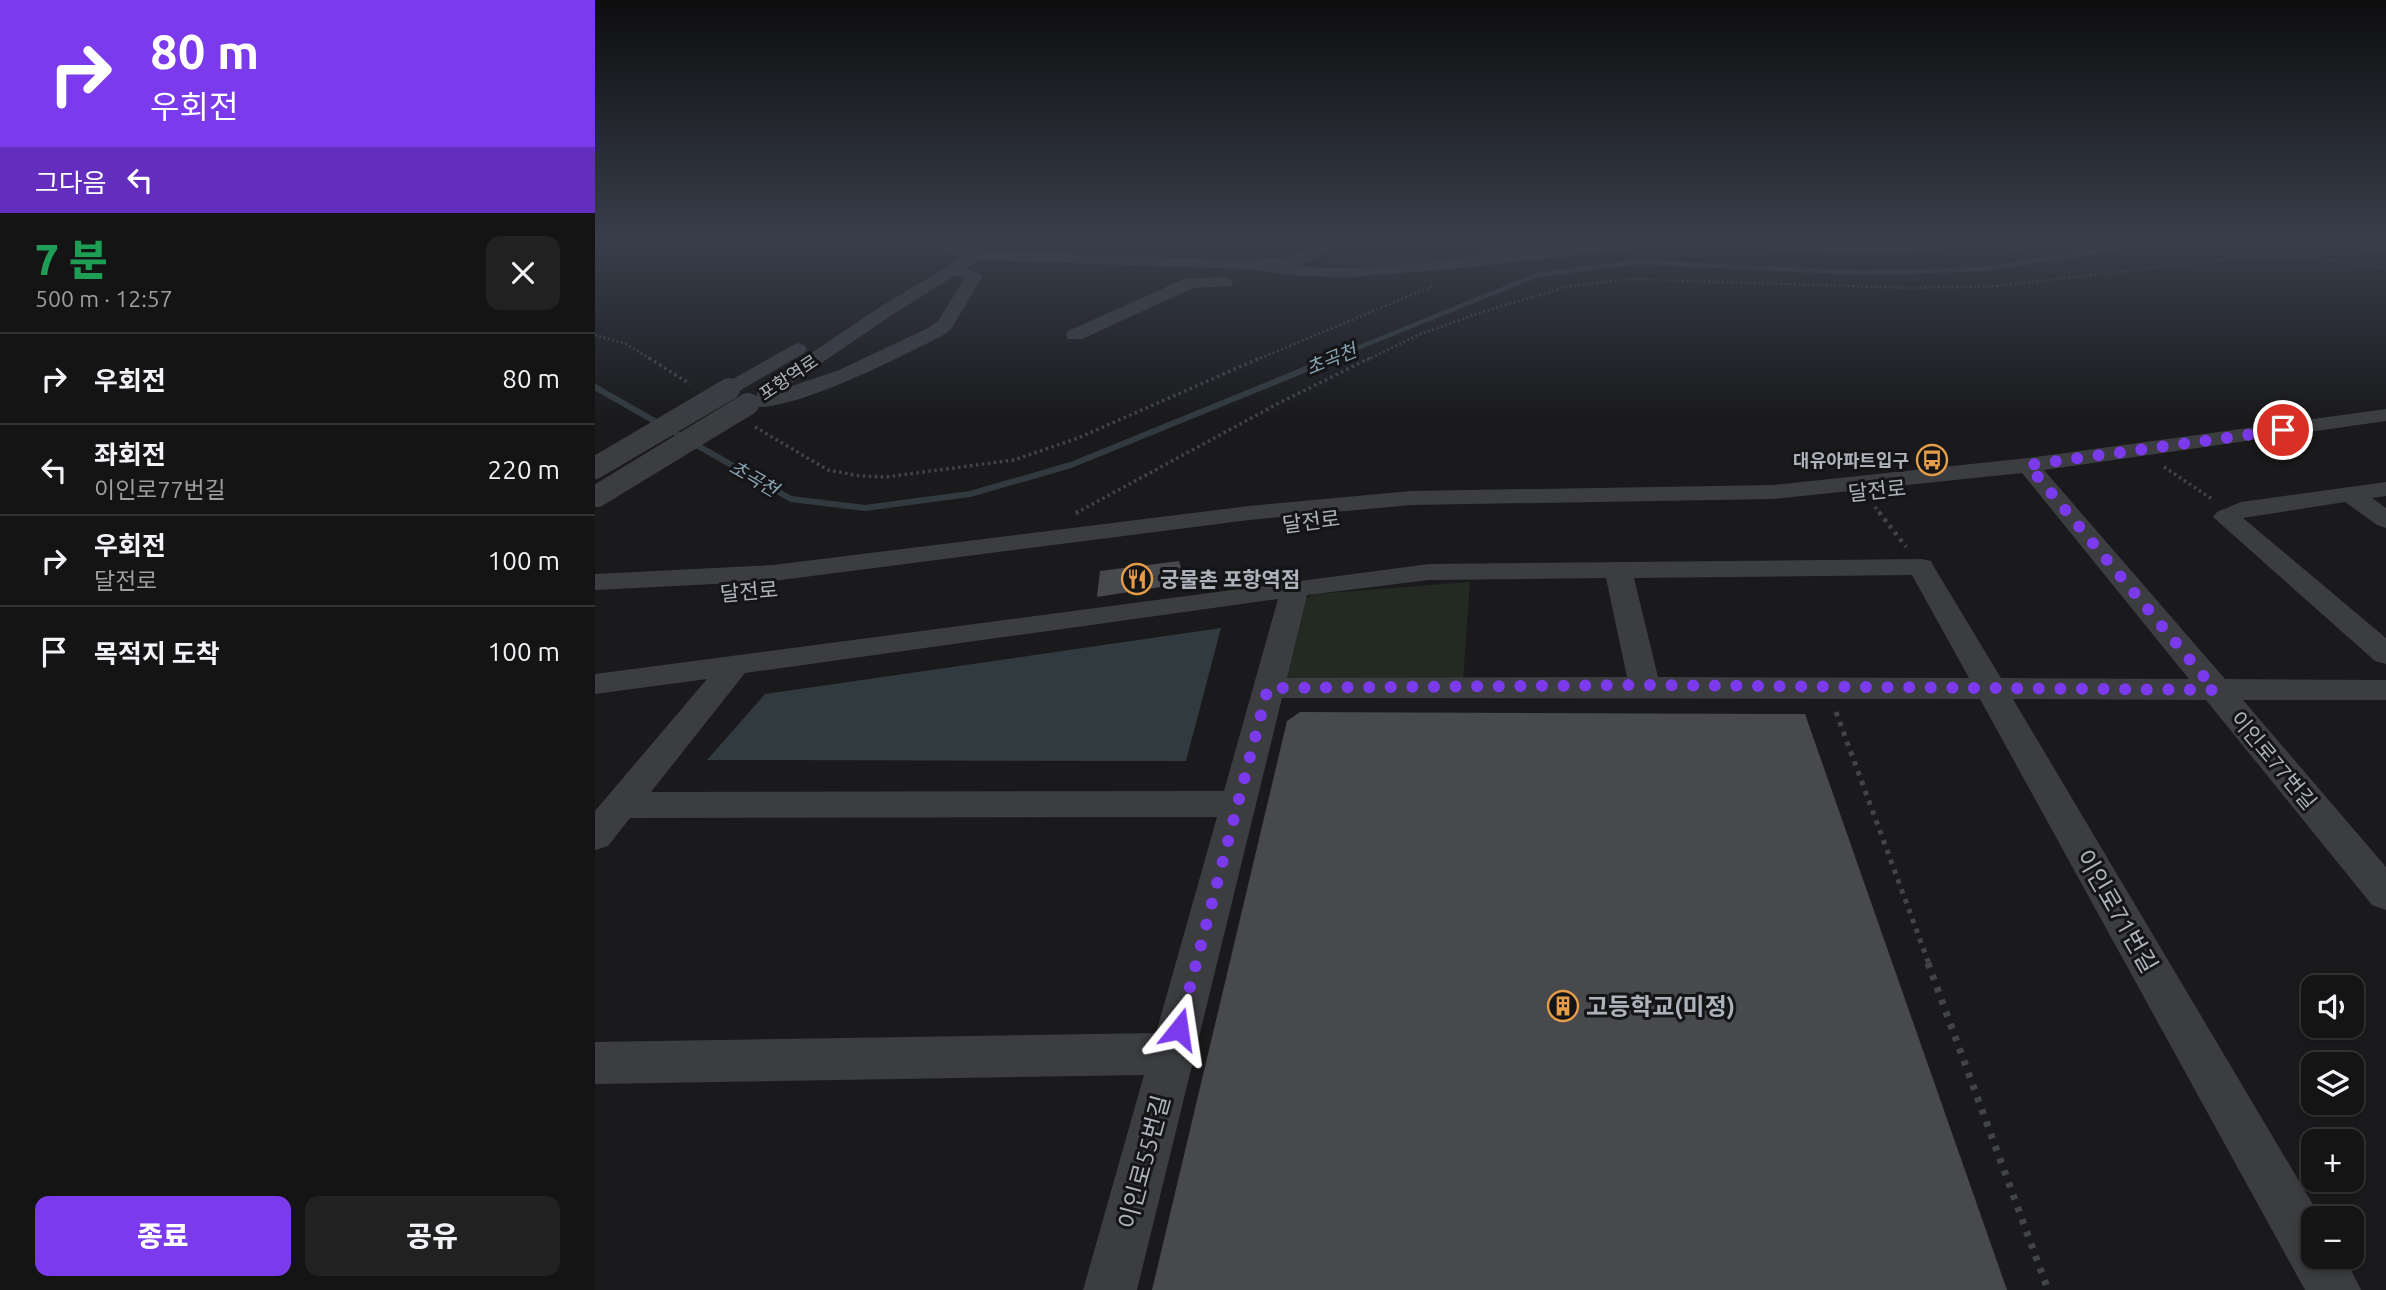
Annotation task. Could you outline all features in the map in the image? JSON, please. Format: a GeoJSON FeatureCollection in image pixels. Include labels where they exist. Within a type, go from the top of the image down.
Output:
{"type":"FeatureCollection","features":[{"type":"Feature","properties":{"kind":"street","name":"포항역로"},"geometry":{"type":"LineString","coordinates":[[595,468],[873,300]]}},
{"type":"Feature","properties":{"kind":"street","name":"포항역로"},"geometry":{"type":"LineString","coordinates":[[596,497],[748,409],[888,300]]}},
{"type":"Feature","properties":{"kind":"street"},"geometry":{"type":"LineString","coordinates":[[748,409],[843,374],[935,332],[945,325],[960,300]]}},
{"type":"Feature","properties":{"kind":"street"},"geometry":{"type":"LineString","coordinates":[[1076,335],[1152,300]]}},
{"type":"Feature","properties":{"kind":"street","name":"달전로"},"geometry":{"type":"LineString","coordinates":[[595,582],[773,573],[1249,513],[1411,498],[1773,492],[2028,465],[2386,415]]}},
{"type":"Feature","properties":{"kind":"street","name":"달전로"},"geometry":{"type":"LineString","coordinates":[[595,600],[642,600],[804,586],[1365,514],[1440,509],[1771,502],[2006,476],[2028,465]]}},
{"type":"Feature","properties":{"kind":"street","name":"이인로77번길"},"geometry":{"type":"LineString","coordinates":[[2028,465],[2386,894]]}},
{"type":"Feature","properties":{"kind":"street"},"geometry":{"type":"LineString","coordinates":[[2386,489],[2241,509],[2226,517],[2386,654]]}},
{"type":"Feature","properties":{"kind":"street"},"geometry":{"type":"LineString","coordinates":[[2350,494],[2386,520]]}},
{"type":"Feature","properties":{"kind":"street"},"geometry":{"type":"LineString","coordinates":[[595,684],[734,667],[1295,587],[1429,572],[1921,567]]}},
{"type":"Feature","properties":{"kind":"street","name":"이인로71번길"},"geometry":{"type":"LineString","coordinates":[[1921,567],[2301,1232]]}},
{"type":"Feature","properties":{"kind":"street"},"geometry":{"type":"LineString","coordinates":[[1618,569],[1644,685]]}},
{"type":"Feature","properties":{"kind":"street","name":"이인로55번길"},"geometry":{"type":"LineString","coordinates":[[1111,1290],[1295,587]]}},
{"type":"Feature","properties":{"kind":"street"},"geometry":{"type":"LineString","coordinates":[[595,836],[734,667]]}},
{"type":"Feature","properties":{"kind":"street"},"geometry":{"type":"LineString","coordinates":[[1268,688],[1644,685],[1990,690],[2386,690]]}},
{"type":"Feature","properties":{"kind":"street"},"geometry":{"type":"LineString","coordinates":[[622,805],[1238,804]]}},
{"type":"Feature","properties":{"kind":"street"},"geometry":{"type":"LineString","coordinates":[[595,1063],[1173,1054]]}},
{"type":"Feature","properties":{"kind":"street","name":"이인로71번길"},"geometry":{"type":"LineString","coordinates":[[2322,1269],[2334,1290]]}},
{"type":"Feature","properties":{"kind":"path"},"geometry":{"type":"LineString","coordinates":[[748,409],[828,470],[860,476],[886,477],[1014,460],[1078,438],[1339,323],[1404,300]]}},
{"type":"Feature","properties":{"kind":"path"},"geometry":{"type":"LineString","coordinates":[[1070,516],[1279,403],[1419,335],[1522,300]]}},
{"type":"Feature","properties":{"kind":"path"},"geometry":{"type":"LineString","coordinates":[[595,335],[626,344],[694,387]]}},
{"type":"Feature","properties":{"kind":"path"},"geometry":{"type":"LineString","coordinates":[[2157,462],[2233,514]]}},
{"type":"Feature","properties":{"kind":"path"},"geometry":{"type":"LineString","coordinates":[[1875,507],[1921,567]]}},
{"type":"Feature","properties":{"kind":"path"},"geometry":{"type":"LineString","coordinates":[[1833,703],[2048,1290]]}},
{"type":"Feature","properties":{"kind":"shaded area"},"geometry":{"type":"Polygon","coordinates":[[[1470,582],[1463,680],[1293,680],[1280,671],[1298,602],[1315,594],[1470,582]]]}},
{"type":"Feature","properties":{"kind":"shaded area"},"geometry":{"type":"Polygon","coordinates":[[[1221,628],[1186,761],[707,760],[765,694],[1221,628]]]}},
{"type":"Feature","properties":{"kind":"building"},"geometry":{"type":"Polygon","coordinates":[[[1179,561],[1186,583],[1097,597],[1100,571],[1179,561]]]}},
{"type":"Feature","properties":{"kind":"building","name":"고등학교(미정)"},"geometry":{"type":"Polygon","coordinates":[[[1300,712],[1805,714],[2007,1290],[1152,1290],[1287,721],[1300,712]]]}},
{"type":"Feature","properties":{"kind":"waterway","name":"초곡천"},"geometry":{"type":"LineString","coordinates":[[1328,360],[1475,300]]}},
{"type":"Feature","properties":{"kind":"waterway","name":"초곡천"},"geometry":{"type":"LineString","coordinates":[[595,387],[791,499],[865,508],[970,494],[1071,465],[1333,358]]}},
{"type":"Feature","properties":{"kind":"place","name":"대유아파트입구"},"geometry":{"type":"Point","coordinates":[1932,460]}},
{"type":"Feature","properties":{"kind":"place","name":"궁물촌 포항역점"},"geometry":{"type":"Point","coordinates":[1137,579]}},
{"type":"Feature","properties":{"kind":"place","name":"고등학교(미정)"},"geometry":{"type":"Point","coordinates":[1563,1006]}},
{"type":"Feature","properties":{"kind":"route"},"geometry":{"type":"LineString","coordinates":[[1179,1029],[1268,688],[1644,685],[1857,689],[2215,690],[2028,465],[2283,430]]}}]}
